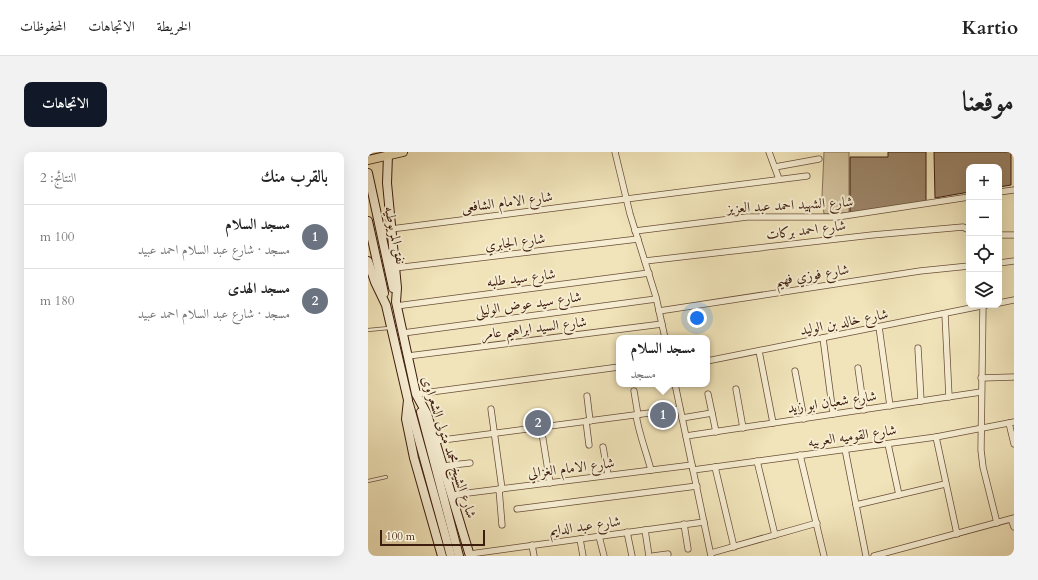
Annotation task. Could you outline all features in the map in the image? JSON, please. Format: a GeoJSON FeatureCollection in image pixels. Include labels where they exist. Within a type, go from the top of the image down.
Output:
{"type":"FeatureCollection","features":[{"type":"Feature","properties":{"kind":"main road"},"geometry":{"type":"LineString","coordinates":[[368,160],[403,152]]}},
{"type":"Feature","properties":{"kind":"main road","name":"شارع الشيخ محمد متولى الشعراوى"},"geometry":{"type":"LineString","coordinates":[[388,155],[387,183],[397,292],[396,304],[417,396],[426,412],[470,555]]}},
{"type":"Feature","properties":{"kind":"main road","name":"نفق المريوطيه"},"geometry":{"type":"LineString","coordinates":[[368,173],[396,304]]}},
{"type":"Feature","properties":{"kind":"main road","name":"نفق المريوطيه"},"geometry":{"type":"LineString","coordinates":[[368,221],[386,305]]}},
{"type":"Feature","properties":{"kind":"main road","name":"شارع الشيخ محمد متولى الشعراوى"},"geometry":{"type":"LineString","coordinates":[[368,261],[370,275],[386,305],[392,328],[408,400],[406,419],[413,451],[442,556]]}},
{"type":"Feature","properties":{"kind":"main road"},"geometry":{"type":"LineString","coordinates":[[417,396],[459,556]]}},
{"type":"Feature","properties":{"kind":"main road"},"geometry":{"type":"LineString","coordinates":[[408,400],[451,556]]}},
{"type":"Feature","properties":{"kind":"street"},"geometry":{"type":"LineString","coordinates":[[615,152],[626,198],[649,273],[664,335]]}},
{"type":"Feature","properties":{"kind":"street"},"geometry":{"type":"LineString","coordinates":[[769,152],[779,179]]}},
{"type":"Feature","properties":{"kind":"street"},"geometry":{"type":"LineString","coordinates":[[775,167],[819,159]]}},
{"type":"Feature","properties":{"kind":"street","name":"شارع الامام الشافعى"},"geometry":{"type":"LineString","coordinates":[[391,229],[807,176]]}},
{"type":"Feature","properties":{"kind":"street"},"geometry":{"type":"LineString","coordinates":[[1002,192],[1014,190]]}},
{"type":"Feature","properties":{"kind":"street","name":"شارع الشهيد احمد عبد العزيز"},"geometry":{"type":"LineString","coordinates":[[636,231],[747,217],[837,217],[966,197]]}},
{"type":"Feature","properties":{"kind":"street","name":"شارع احمد بركات"},"geometry":{"type":"LineString","coordinates":[[645,261],[872,235],[963,227],[966,228]]}},
{"type":"Feature","properties":{"kind":"street"},"geometry":{"type":"LineString","coordinates":[[1002,235],[1014,235]]}},
{"type":"Feature","properties":{"kind":"street","name":"شارع الجابري"},"geometry":{"type":"LineString","coordinates":[[395,268],[638,239]]}},
{"type":"Feature","properties":{"kind":"street"},"geometry":{"type":"LineString","coordinates":[[1002,263],[1014,261]]}},
{"type":"Feature","properties":{"kind":"street","name":"شارع فوزي فهيم"},"geometry":{"type":"LineString","coordinates":[[659,311],[920,271],[966,266]]}},
{"type":"Feature","properties":{"kind":"street","name":"شارع سيد طلبه"},"geometry":{"type":"LineString","coordinates":[[396,304],[649,273]]}},
{"type":"Feature","properties":{"kind":"street","name":"شارع سيد عوض الوليلى"},"geometry":{"type":"LineString","coordinates":[[403,333],[656,299]]}},
{"type":"Feature","properties":{"kind":"street"},"geometry":{"type":"LineString","coordinates":[[1002,302],[1014,300]]}},
{"type":"Feature","properties":{"kind":"street","name":"شارع خالد بن الوليد"},"geometry":{"type":"LineString","coordinates":[[710,361],[972,308]]}},
{"type":"Feature","properties":{"kind":"street"},"geometry":{"type":"LineString","coordinates":[[985,308],[981,392],[983,467],[997,523]]}},
{"type":"Feature","properties":{"kind":"street"},"geometry":{"type":"LineString","coordinates":[[945,314],[949,397]]}},
{"type":"Feature","properties":{"kind":"street","name":"شارع السيد ابراهيم عامر"},"geometry":{"type":"LineString","coordinates":[[408,356],[662,324]]}},
{"type":"Feature","properties":{"kind":"street"},"geometry":{"type":"LineString","coordinates":[[879,327],[890,406]]}},
{"type":"Feature","properties":{"kind":"street"},"geometry":{"type":"LineString","coordinates":[[823,338],[833,414]]}},
{"type":"Feature","properties":{"kind":"street"},"geometry":{"type":"LineString","coordinates":[[918,348],[921,401]]}},
{"type":"Feature","properties":{"kind":"street"},"geometry":{"type":"LineString","coordinates":[[759,351],[773,423]]}},
{"type":"Feature","properties":{"kind":"street"},"geometry":{"type":"LineString","coordinates":[[417,396],[616,367]]}},
{"type":"Feature","properties":{"kind":"street"},"geometry":{"type":"LineString","coordinates":[[858,368],[864,410]]}},
{"type":"Feature","properties":{"kind":"street"},"geometry":{"type":"LineString","coordinates":[[795,371],[804,419]]}},
{"type":"Feature","properties":{"kind":"street"},"geometry":{"type":"LineString","coordinates":[[982,378],[1014,377]]}},
{"type":"Feature","properties":{"kind":"street"},"geometry":{"type":"LineString","coordinates":[[676,387],[711,555],[817,523]]}},
{"type":"Feature","properties":{"kind":"street"},"geometry":{"type":"LineString","coordinates":[[736,389],[743,428]]}},
{"type":"Feature","properties":{"kind":"street"},"geometry":{"type":"LineString","coordinates":[[634,391],[640,436],[644,442],[651,470]]}},
{"type":"Feature","properties":{"kind":"street","name":"شارع شعبان ابو زيد"},"geometry":{"type":"LineString","coordinates":[[686,436],[981,392]]}},
{"type":"Feature","properties":{"kind":"street"},"geometry":{"type":"LineString","coordinates":[[708,394],[716,432]]}},
{"type":"Feature","properties":{"kind":"street"},"geometry":{"type":"LineString","coordinates":[[587,396],[589,445]]}},
{"type":"Feature","properties":{"kind":"street"},"geometry":{"type":"LineString","coordinates":[[491,409],[495,433],[502,525]]}},
{"type":"Feature","properties":{"kind":"street"},"geometry":{"type":"LineString","coordinates":[[435,441],[680,409]]}},
{"type":"Feature","properties":{"kind":"street"},"geometry":{"type":"LineString","coordinates":[[682,418],[712,413]]}},
{"type":"Feature","properties":{"kind":"street"},"geometry":{"type":"LineString","coordinates":[[1011,423],[1014,444]]}},
{"type":"Feature","properties":{"kind":"street","name":"شارع القوميه العربيه"},"geometry":{"type":"LineString","coordinates":[[693,468],[715,467],[888,444],[1011,423]]}},
{"type":"Feature","properties":{"kind":"street"},"geometry":{"type":"LineString","coordinates":[[541,427],[550,483]]}},
{"type":"Feature","properties":{"kind":"street"},"geometry":{"type":"LineString","coordinates":[[936,437],[957,534]]}},
{"type":"Feature","properties":{"kind":"street"},"geometry":{"type":"LineString","coordinates":[[888,444],[899,495]]}},
{"type":"Feature","properties":{"kind":"street"},"geometry":{"type":"LineString","coordinates":[[603,447],[608,475]]}},
{"type":"Feature","properties":{"kind":"street"},"geometry":{"type":"LineString","coordinates":[[845,449],[866,556]]}},
{"type":"Feature","properties":{"kind":"street"},"geometry":{"type":"LineString","coordinates":[[800,456],[824,556]]}},
{"type":"Feature","properties":{"kind":"street"},"geometry":{"type":"LineString","coordinates":[[757,461],[775,536]]}},
{"type":"Feature","properties":{"kind":"street"},"geometry":{"type":"LineString","coordinates":[[443,466],[470,463]]}},
{"type":"Feature","properties":{"kind":"street"},"geometry":{"type":"LineString","coordinates":[[715,467],[734,547]]}},
{"type":"Feature","properties":{"kind":"street","name":"شارع الامام الغزالي"},"geometry":{"type":"LineString","coordinates":[[452,495],[651,470],[693,468]]}},
{"type":"Feature","properties":{"kind":"street"},"geometry":{"type":"LineString","coordinates":[[856,505],[945,484]]}},
{"type":"Feature","properties":{"kind":"street"},"geometry":{"type":"LineString","coordinates":[[517,509],[697,486]]}},
{"type":"Feature","properties":{"kind":"street"},"geometry":{"type":"LineString","coordinates":[[874,556],[1013,519],[1014,527]]}},
{"type":"Feature","properties":{"kind":"street","name":"شارع عبد الدايم"},"geometry":{"type":"LineString","coordinates":[[470,555],[532,545],[704,522]]}},
{"type":"Feature","properties":{"kind":"street"},"geometry":{"type":"LineString","coordinates":[[684,524],[688,549]]}},
{"type":"Feature","properties":{"kind":"street"},"geometry":{"type":"LineString","coordinates":[[645,530],[649,556]]}},
{"type":"Feature","properties":{"kind":"street"},"geometry":{"type":"LineString","coordinates":[[627,532],[632,556]]}},
{"type":"Feature","properties":{"kind":"street"},"geometry":{"type":"LineString","coordinates":[[599,536],[604,556]]}},
{"type":"Feature","properties":{"kind":"street"},"geometry":{"type":"LineString","coordinates":[[580,539],[583,556]]}},
{"type":"Feature","properties":{"kind":"street"},"geometry":{"type":"LineString","coordinates":[[532,545],[534,556]]}},
{"type":"Feature","properties":{"kind":"street"},"geometry":{"type":"LineString","coordinates":[[653,556],[668,554]]}},
{"type":"Feature","properties":{"kind":"lane"},"geometry":{"type":"LineString","coordinates":[[368,330],[392,328]]}},
{"type":"Feature","properties":{"kind":"lane"},"geometry":{"type":"LineString","coordinates":[[368,481],[386,477]]}},
{"type":"Feature","properties":{"kind":"shaded area"},"geometry":{"type":"Polygon","coordinates":[[[824,152],[849,152],[849,213],[824,214],[822,197],[824,152]]]}},
{"type":"Feature","properties":{"kind":"building"},"geometry":{"type":"Polygon","coordinates":[[[888,152],[926,152],[926,201],[850,213],[850,157],[888,157],[888,152]]]}},
{"type":"Feature","properties":{"kind":"building"},"geometry":{"type":"Polygon","coordinates":[[[934,152],[1011,152],[1011,185],[1002,186],[1002,164],[966,164],[966,193],[935,198],[934,152]]]}},
{"type":"Feature","properties":{"kind":"place","name":"مسجد السلام"},"geometry":{"type":"Point","coordinates":[663,415]}},
{"type":"Feature","properties":{"kind":"place","name":"مسجد الهدى"},"geometry":{"type":"Point","coordinates":[538,423]}}]}
